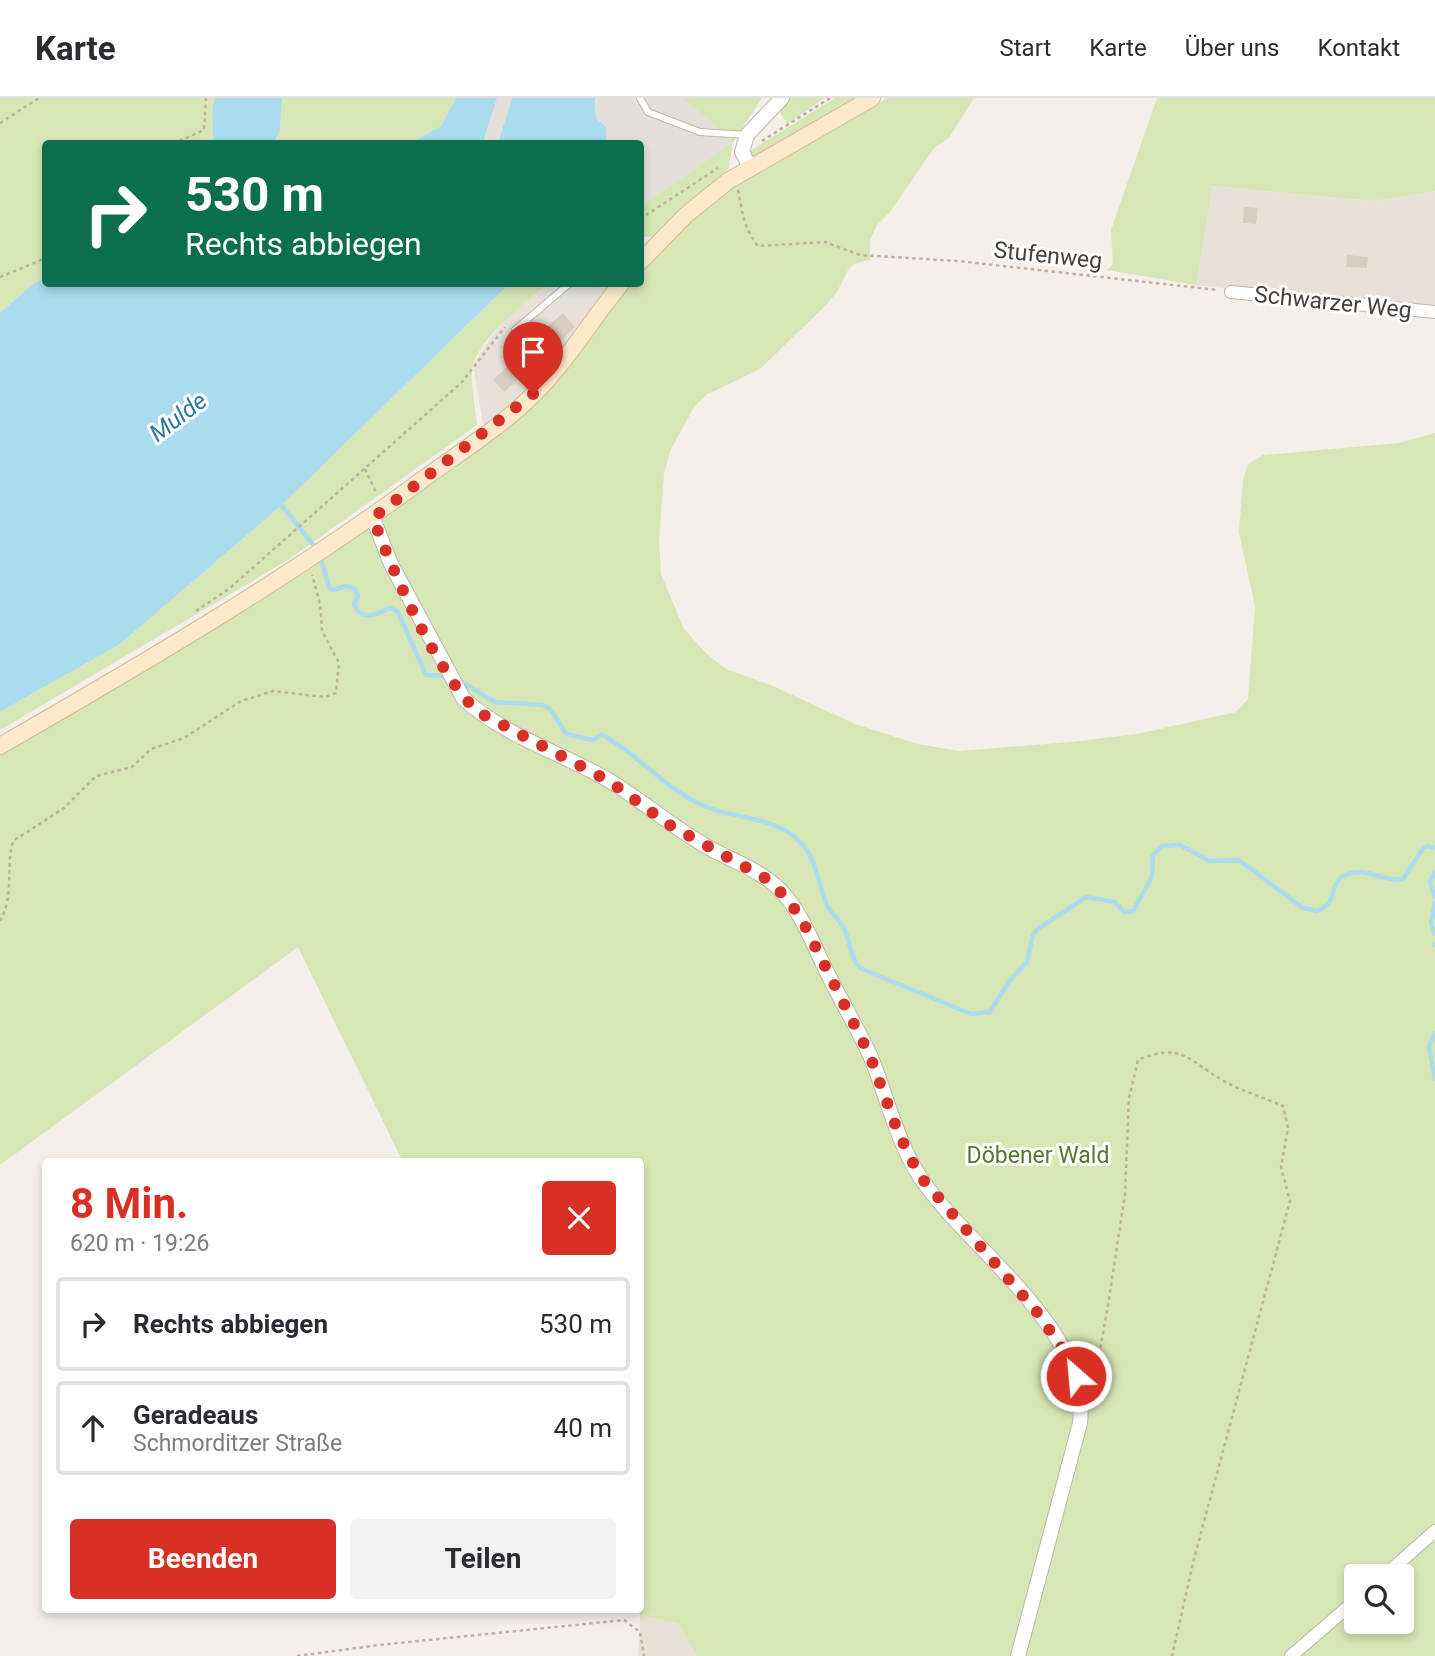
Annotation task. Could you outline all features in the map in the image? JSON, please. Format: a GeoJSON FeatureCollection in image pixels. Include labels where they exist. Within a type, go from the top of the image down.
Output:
{"type":"FeatureCollection","features":[{"type":"Feature","properties":{"kind":"main road"},"geometry":{"type":"LineString","coordinates":[[644,254],[687,215],[750,167],[873,98]]}},
{"type":"Feature","properties":{"kind":"main road"},"geometry":{"type":"LineString","coordinates":[[0,746],[308,566],[443,466],[517,409],[551,376],[619,287]]}},
{"type":"Feature","properties":{"kind":"street"},"geometry":{"type":"LineString","coordinates":[[750,167],[742,152],[747,135],[782,98]]}},
{"type":"Feature","properties":{"kind":"street","name":"Schwarzer Weg"},"geometry":{"type":"LineString","coordinates":[[1231,292],[1435,312]]}},
{"type":"Feature","properties":{"kind":"street"},"geometry":{"type":"LineString","coordinates":[[379,513],[391,564],[463,698],[478,712],[609,781],[668,824],[776,886],[804,924],[861,1038],[898,1132],[919,1175],[943,1206],[1015,1285],[1056,1338],[1076,1376],[1082,1409],[1018,1656]]}},
{"type":"Feature","properties":{"kind":"street"},"geometry":{"type":"LineString","coordinates":[[1398,1564],[1435,1531]]}},
{"type":"Feature","properties":{"kind":"street"},"geometry":{"type":"LineString","coordinates":[[1291,1656],[1344,1610]]}},
{"type":"Feature","properties":{"kind":"lane"},"geometry":{"type":"LineString","coordinates":[[639,98],[648,113],[700,132],[747,135]]}},
{"type":"Feature","properties":{"kind":"lane"},"geometry":{"type":"LineString","coordinates":[[551,376],[515,341],[515,330],[565,287]]}},
{"type":"Feature","properties":{"kind":"path"},"geometry":{"type":"LineString","coordinates":[[0,123],[39,98]]}},
{"type":"Feature","properties":{"kind":"path"},"geometry":{"type":"LineString","coordinates":[[182,140],[204,130],[206,98]]}},
{"type":"Feature","properties":{"kind":"path"},"geometry":{"type":"LineString","coordinates":[[786,126],[830,98]]}},
{"type":"Feature","properties":{"kind":"path"},"geometry":{"type":"LineString","coordinates":[[644,216],[720,167]]}},
{"type":"Feature","properties":{"kind":"path","name":"Stufenweg"},"geometry":{"type":"LineString","coordinates":[[736,177],[743,218],[749,235],[758,246],[825,242],[860,255],[958,261],[1231,292]]}},
{"type":"Feature","properties":{"kind":"path"},"geometry":{"type":"LineString","coordinates":[[0,277],[42,260]]}},
{"type":"Feature","properties":{"kind":"path"},"geometry":{"type":"LineString","coordinates":[[279,544],[461,383],[511,320]]}},
{"type":"Feature","properties":{"kind":"path"},"geometry":{"type":"LineString","coordinates":[[365,469],[379,513]]}},
{"type":"Feature","properties":{"kind":"path"},"geometry":{"type":"LineString","coordinates":[[0,921],[10,894],[9,860],[14,839],[64,808],[96,776],[132,767],[151,749],[184,738],[242,701],[273,691],[325,696],[336,692],[339,663],[322,631],[320,603],[308,566]]}},
{"type":"Feature","properties":{"kind":"path"},"geometry":{"type":"LineString","coordinates":[[1076,1376],[1091,1368],[1100,1350],[1125,1195],[1129,1098],[1138,1060],[1161,1050],[1189,1057],[1224,1081],[1283,1106],[1288,1128],[1282,1167],[1290,1201],[1194,1559],[1172,1656]]}},
{"type":"Feature","properties":{"kind":"path"},"geometry":{"type":"LineString","coordinates":[[298,1656],[624,1620],[640,1632],[644,1656]]}},
{"type":"Feature","properties":{"kind":"shaded area"},"geometry":{"type":"Polygon","coordinates":[[[497,98],[512,98],[499,140],[484,140],[497,98]]]}},
{"type":"Feature","properties":{"kind":"shaded area"},"geometry":{"type":"Polygon","coordinates":[[[595,98],[683,98],[733,142],[644,204],[644,140],[606,140],[606,127],[596,118],[595,98]]]}},
{"type":"Feature","properties":{"kind":"shaded area"},"geometry":{"type":"Polygon","coordinates":[[[1211,186],[1373,201],[1435,191],[1435,311],[1196,285],[1211,186]]]}},
{"type":"Feature","properties":{"kind":"shaded area"},"geometry":{"type":"Polygon","coordinates":[[[544,287],[622,287],[551,376],[485,436],[473,365],[492,336],[513,312],[544,287]]]}},
{"type":"Feature","properties":{"kind":"shaded area"},"geometry":{"type":"Polygon","coordinates":[[[640,1615],[679,1624],[697,1656],[638,1656],[640,1615]]]}},
{"type":"Feature","properties":{"kind":"green space"},"geometry":{"type":"Polygon","coordinates":[[[0,98],[215,98],[212,140],[42,140],[42,280],[0,313],[0,98]]]}},
{"type":"Feature","properties":{"kind":"green space"},"geometry":{"type":"Polygon","coordinates":[[[282,98],[456,98],[441,126],[416,140],[276,140],[280,131],[282,98]]]}},
{"type":"Feature","properties":{"kind":"green space"},"geometry":{"type":"Polygon","coordinates":[[[683,98],[762,98],[733,142],[683,98]]]}},
{"type":"Feature","properties":{"kind":"green space"},"geometry":{"type":"Polygon","coordinates":[[[789,98],[825,98],[787,124],[778,109],[789,98]]]}},
{"type":"Feature","properties":{"kind":"green space"},"geometry":{"type":"Polygon","coordinates":[[[835,98],[854,98],[753,157],[750,151],[835,98]]]}},
{"type":"Feature","properties":{"kind":"green space","name":"Döbener Wald"},"geometry":{"type":"Polygon","coordinates":[[[887,98],[974,98],[949,138],[934,148],[890,212],[877,225],[870,240],[870,260],[854,264],[826,305],[760,369],[706,395],[694,407],[670,451],[664,474],[659,541],[661,574],[684,629],[706,653],[726,669],[773,686],[855,724],[918,744],[959,751],[1071,742],[1137,734],[1236,712],[1248,699],[1255,607],[1239,532],[1243,480],[1248,464],[1263,455],[1399,443],[1435,433],[1435,1526],[1393,1564],[1344,1564],[1344,1605],[1285,1656],[697,1656],[679,1624],[639,1613],[644,1613],[644,1158],[401,1158],[298,947],[0,1165],[0,755],[180,650],[309,570],[469,455],[627,287],[644,287],[644,269],[691,220],[732,187],[887,98]]]}},
{"type":"Feature","properties":{"kind":"green space"},"geometry":{"type":"Polygon","coordinates":[[[1157,98],[1435,98],[1435,191],[1373,201],[1212,186],[1196,285],[1107,270],[1113,264],[1111,230],[1157,98]]]}},
{"type":"Feature","properties":{"kind":"green space"},"geometry":{"type":"Polygon","coordinates":[[[733,142],[728,172],[655,236],[644,237],[644,204],[733,142]]]}},
{"type":"Feature","properties":{"kind":"green space"},"geometry":{"type":"Polygon","coordinates":[[[506,287],[544,287],[485,342],[473,364],[477,425],[288,560],[0,730],[0,712],[120,644],[282,505],[506,287]]]}},
{"type":"Feature","properties":{"kind":"green space"},"geometry":{"type":"Polygon","coordinates":[[[1435,1537],[1435,1656],[1297,1656],[1344,1615],[1344,1634],[1414,1634],[1414,1564],[1404,1564],[1435,1537]]]}},
{"type":"Feature","properties":{"kind":"water"},"geometry":{"type":"Polygon","coordinates":[[[215,98],[282,98],[280,131],[276,140],[212,140],[212,109],[215,98]]]}},
{"type":"Feature","properties":{"kind":"water"},"geometry":{"type":"Polygon","coordinates":[[[456,98],[497,98],[484,140],[416,140],[441,126],[456,98]]]}},
{"type":"Feature","properties":{"kind":"water"},"geometry":{"type":"Polygon","coordinates":[[[512,98],[595,98],[596,118],[606,127],[606,140],[499,140],[512,98]]]}},
{"type":"Feature","properties":{"kind":"water","name":"Mulde"},"geometry":{"type":"Polygon","coordinates":[[[42,280],[42,287],[506,287],[282,505],[120,644],[0,712],[0,313],[42,280]]]}},
{"type":"Feature","properties":{"kind":"building"},"geometry":{"type":"Polygon","coordinates":[[[1244,207],[1258,208],[1256,224],[1243,223],[1244,207]]]}},
{"type":"Feature","properties":{"kind":"building"},"geometry":{"type":"Polygon","coordinates":[[[1347,255],[1368,257],[1367,268],[1346,267],[1347,255]]]}},
{"type":"Feature","properties":{"kind":"building"},"geometry":{"type":"Polygon","coordinates":[[[563,313],[575,327],[558,343],[546,328],[563,313]]]}},
{"type":"Feature","properties":{"kind":"building"},"geometry":{"type":"Polygon","coordinates":[[[516,358],[528,370],[504,392],[493,380],[516,358]]]}},
{"type":"Feature","properties":{"kind":"waterway"},"geometry":{"type":"LineString","coordinates":[[278,501],[316,548]]}},
{"type":"Feature","properties":{"kind":"waterway"},"geometry":{"type":"LineString","coordinates":[[320,556],[329,587],[333,590],[346,586],[354,588],[358,596],[354,604],[357,610],[365,615],[390,608],[398,612],[426,675],[447,676]]}},
{"type":"Feature","properties":{"kind":"waterway"},"geometry":{"type":"LineString","coordinates":[[455,678],[495,702],[543,705],[551,710],[566,734],[593,740],[601,735],[605,736],[690,799],[717,811],[759,820],[785,830],[796,838],[810,855],[826,903],[842,925],[860,968],[971,1014],[990,1012],[1009,981],[1027,962],[1033,935],[1039,928],[1086,897],[1115,902],[1124,912],[1133,911],[1152,877],[1153,855],[1162,846],[1180,845],[1210,861],[1239,860],[1303,908],[1317,911],[1328,904],[1338,880],[1342,877],[1357,872],[1403,879],[1423,848],[1435,848]]}},
{"type":"Feature","properties":{"kind":"waterway"},"geometry":{"type":"LineString","coordinates":[[1435,872],[1430,882],[1435,897]]}},
{"type":"Feature","properties":{"kind":"waterway"},"geometry":{"type":"LineString","coordinates":[[1435,903],[1431,923],[1435,934]]}},
{"type":"Feature","properties":{"kind":"waterway"},"geometry":{"type":"LineString","coordinates":[[1435,1033],[1429,1047],[1435,1079]]}},
{"type":"Feature","properties":{"kind":"route"},"geometry":{"type":"LineString","coordinates":[[533,394],[493,428],[373,518],[391,564],[445,670],[463,698],[478,712],[609,781],[668,824],[765,878],[788,899],[804,924],[870,1056],[898,1132],[919,1175],[1037,1312],[1066,1354],[1076,1376]]}}]}
